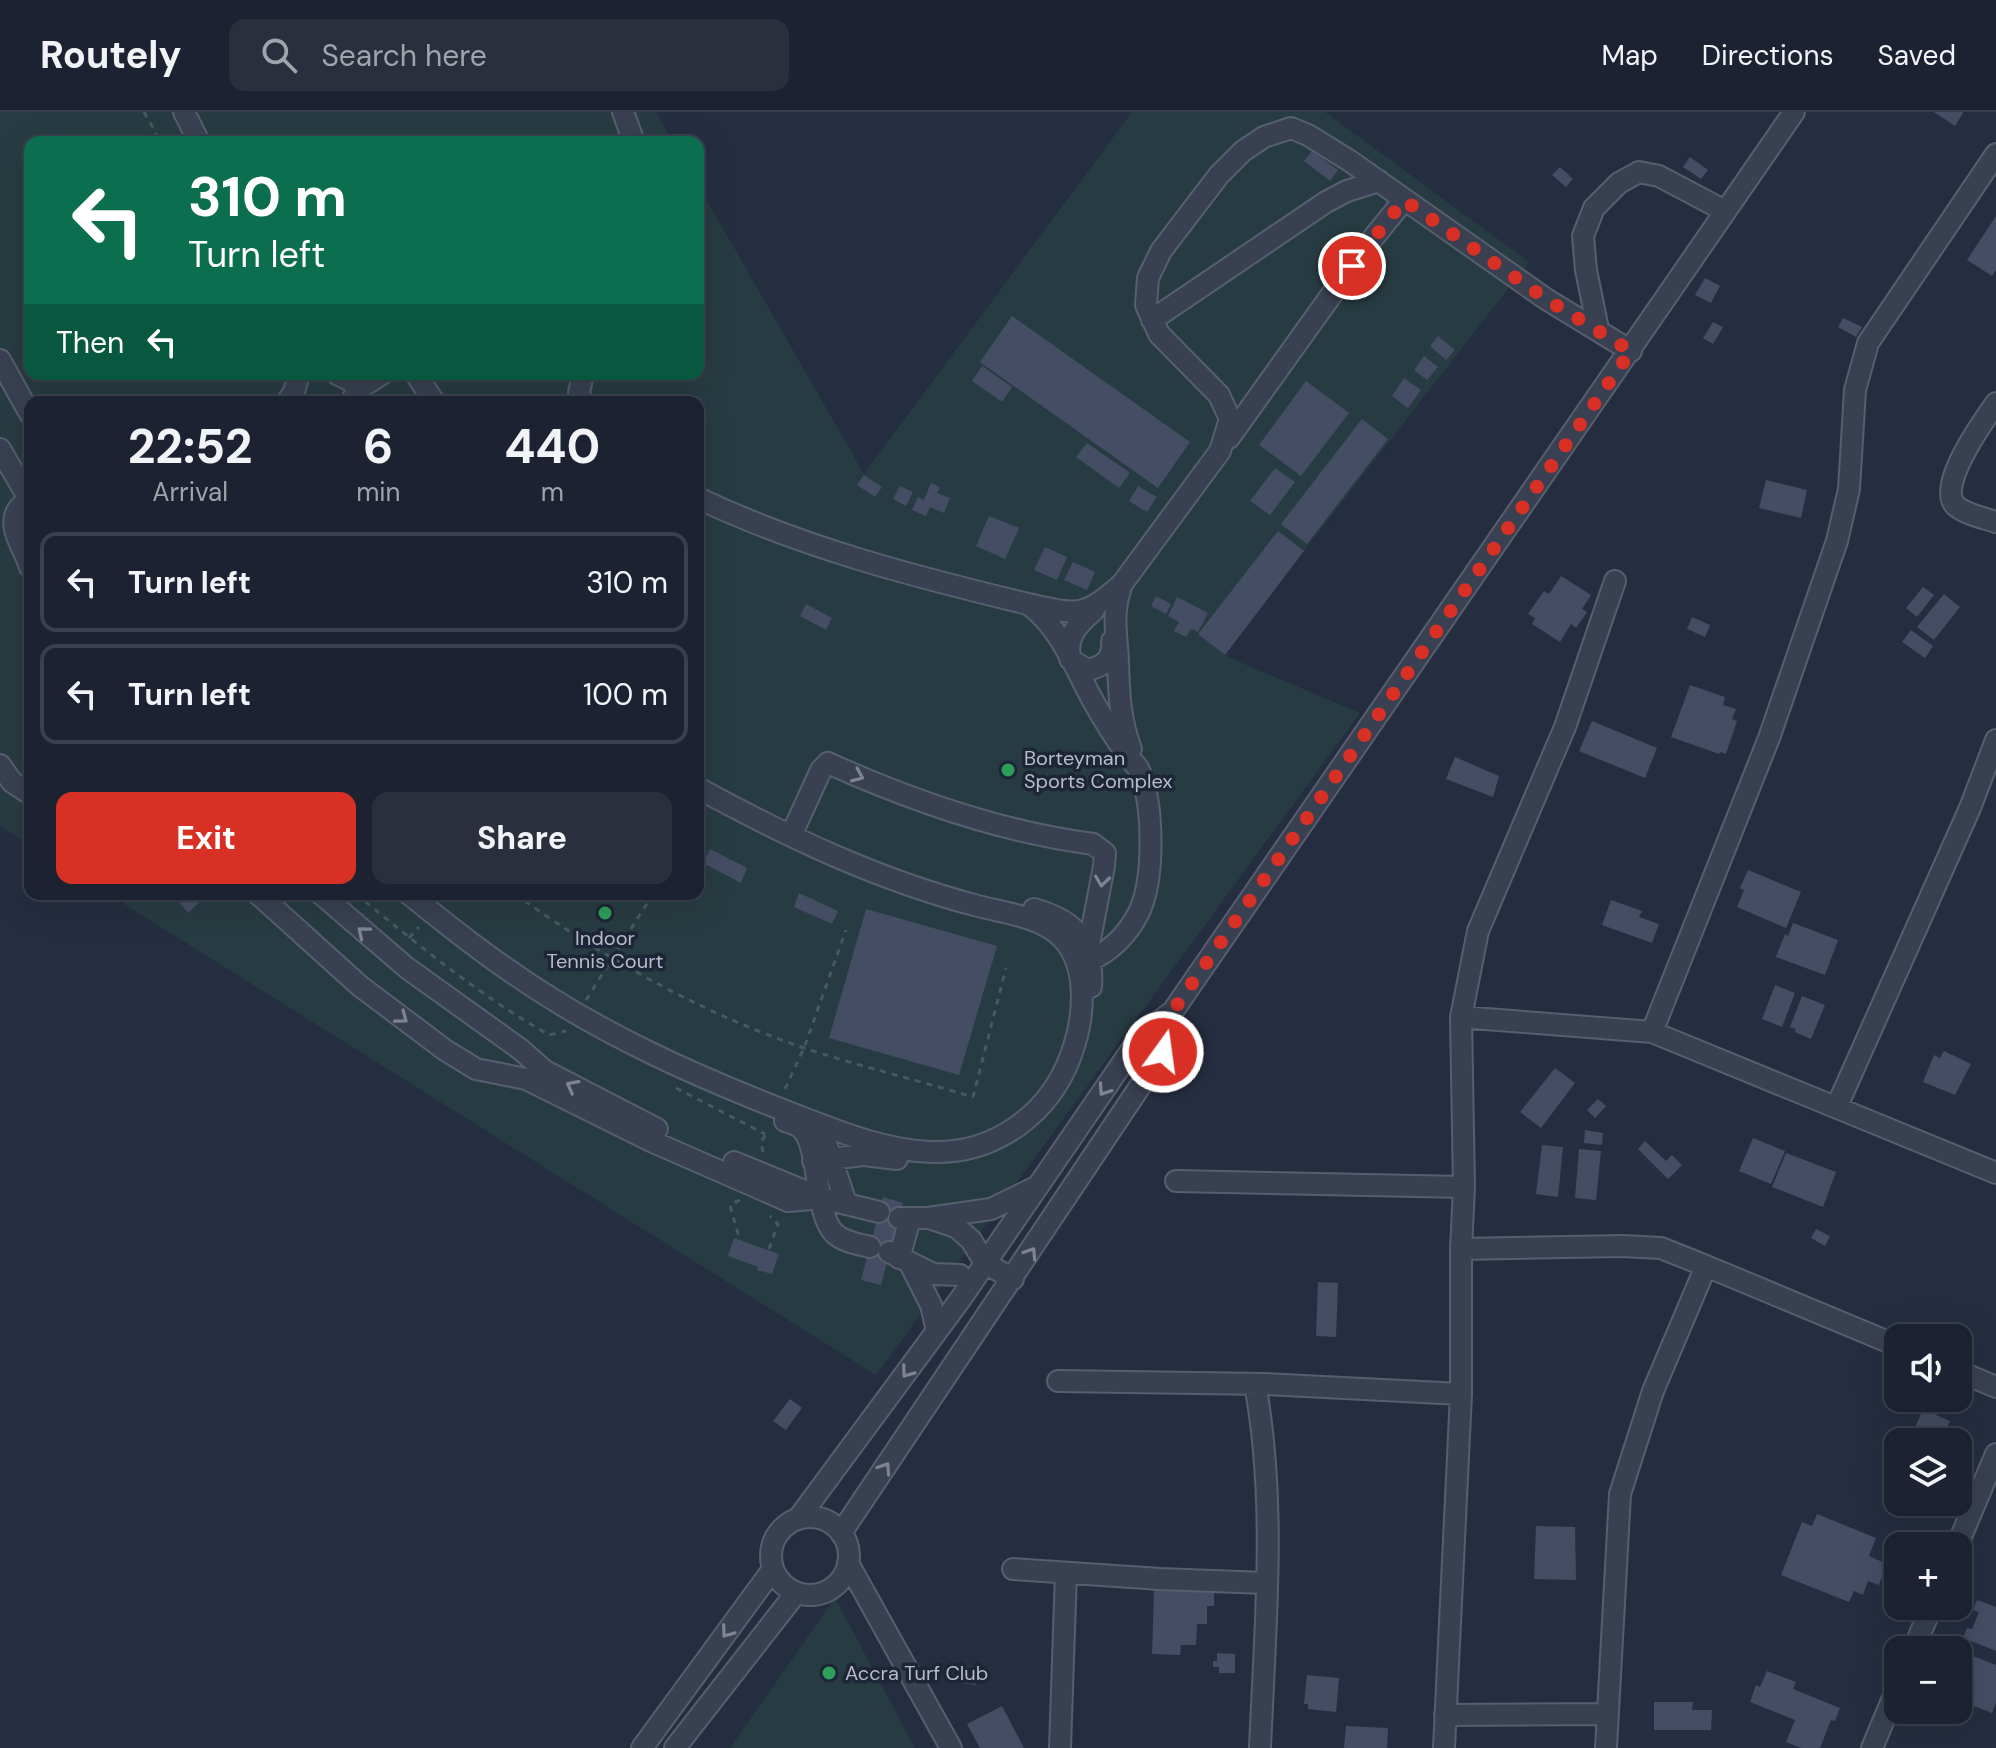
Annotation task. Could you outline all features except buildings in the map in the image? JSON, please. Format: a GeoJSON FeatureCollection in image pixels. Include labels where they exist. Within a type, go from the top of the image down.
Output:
{"type":"FeatureCollection","features":[{"type":"Feature","properties":{"kind":"street"},"geometry":{"type":"LineString","coordinates":[[184,112],[196,136]]}},
{"type":"Feature","properties":{"kind":"street"},"geometry":{"type":"LineString","coordinates":[[623,112],[632,136]]}},
{"type":"Feature","properties":{"kind":"street"},"geometry":{"type":"LineString","coordinates":[[798,1519],[822,1519],[841,1533],[848,1547],[848,1563],[838,1583],[829,1590],[807,1595],[796,1593],[779,1581],[773,1569],[772,1545],[787,1525],[798,1519],[937,1331],[1141,1036],[1173,1011],[1794,112]]}},
{"type":"Feature","properties":{"kind":"street"},"geometry":{"type":"LineString","coordinates":[[1220,451],[1230,419],[1219,395],[1159,334],[1146,305],[1148,278],[1161,251],[1219,175],[1243,151],[1264,137],[1291,128],[1308,135],[1379,181],[1546,299],[1631,351]]}},
{"type":"Feature","properties":{"kind":"street"},"geometry":{"type":"LineString","coordinates":[[1652,1032],[1769,738],[1837,541],[1849,489],[1855,390],[1868,343],[1996,154]]}},
{"type":"Feature","properties":{"kind":"street"},"geometry":{"type":"LineString","coordinates":[[1598,329],[1586,270],[1583,236],[1594,208],[1619,183],[1639,172],[1659,176],[1725,211]]}},
{"type":"Feature","properties":{"kind":"street"},"geometry":{"type":"LineString","coordinates":[[1152,320],[1326,202],[1347,191],[1379,181]]}},
{"type":"Feature","properties":{"kind":"street"},"geometry":{"type":"LineString","coordinates":[[1113,596],[1113,653],[1107,663],[1087,670],[1070,659],[1068,648],[1072,632],[1083,619],[1113,596],[1365,248],[1404,200]]}},
{"type":"Feature","properties":{"kind":"street"},"geometry":{"type":"LineString","coordinates":[[0,360],[24,403]]}},
{"type":"Feature","properties":{"kind":"street"},"geometry":{"type":"LineString","coordinates":[[354,396],[368,380]]}},
{"type":"Feature","properties":{"kind":"street"},"geometry":{"type":"LineString","coordinates":[[1996,403],[1961,460],[1951,486],[1952,500],[1957,506],[1996,522]]}},
{"type":"Feature","properties":{"kind":"street"},"geometry":{"type":"LineString","coordinates":[[0,449],[24,490]]}},
{"type":"Feature","properties":{"kind":"street"},"geometry":{"type":"LineString","coordinates":[[704,501],[776,532],[895,571],[1028,604],[1083,612],[1113,596]]}},
{"type":"Feature","properties":{"kind":"street"},"geometry":{"type":"LineString","coordinates":[[24,502],[9,515],[11,533],[24,546]]}},
{"type":"Feature","properties":{"kind":"street"},"geometry":{"type":"LineString","coordinates":[[0,528],[24,574]]}},
{"type":"Feature","properties":{"kind":"street"},"geometry":{"type":"LineString","coordinates":[[1444,1748],[1461,1394],[1464,1187],[1461,1017],[1478,931],[1565,727],[1615,581]]}},
{"type":"Feature","properties":{"kind":"street"},"geometry":{"type":"LineString","coordinates":[[1090,955],[1107,953],[1125,934],[1139,912],[1146,888],[1149,807],[1120,712],[1113,596]]}},
{"type":"Feature","properties":{"kind":"street"},"geometry":{"type":"LineString","coordinates":[[1028,604],[1042,614],[1060,637],[1112,734],[1139,769]]}},
{"type":"Feature","properties":{"kind":"street"},"geometry":{"type":"LineString","coordinates":[[1083,619],[1101,622],[1112,635]]}},
{"type":"Feature","properties":{"kind":"street"},"geometry":{"type":"LineString","coordinates":[[1837,1106],[1970,808],[1996,740]]}},
{"type":"Feature","properties":{"kind":"street"},"geometry":{"type":"LineString","coordinates":[[794,829],[821,770],[828,763],[905,795],[972,817],[1093,844],[1105,853],[1090,955],[1089,1009],[1080,1065],[1060,1102],[1041,1124],[994,1152],[964,1161],[939,1164],[864,1155],[822,1160]]}},
{"type":"Feature","properties":{"kind":"street"},"geometry":{"type":"LineString","coordinates":[[0,765],[12,782],[24,790]]}},
{"type":"Feature","properties":{"kind":"street"},"geometry":{"type":"LineString","coordinates":[[704,780],[794,829],[880,866],[1061,919],[1079,933],[1090,955]]}},
{"type":"Feature","properties":{"kind":"street"},"geometry":{"type":"LineString","coordinates":[[404,900],[487,966],[582,1027],[685,1081],[774,1113],[891,1147],[929,1153],[967,1149],[1010,1132],[1041,1108],[1056,1088],[1068,1062],[1074,1047],[1080,1011],[1080,972],[1066,944],[1045,926],[885,878],[771,828],[704,791]]}},
{"type":"Feature","properties":{"kind":"street"},"geometry":{"type":"LineString","coordinates":[[264,900],[329,961],[445,1050],[476,1069],[526,1079],[576,1106],[759,1180],[822,1198],[956,1227],[971,1240],[985,1263],[1013,1279]]}},
{"type":"Feature","properties":{"kind":"street"},"geometry":{"type":"LineString","coordinates":[[328,900],[407,968],[545,1071],[759,1180]]}},
{"type":"Feature","properties":{"kind":"street"},"geometry":{"type":"LineString","coordinates":[[417,900],[507,970],[577,1013],[681,1069],[796,1125],[803,1130],[846,1203]]}},
{"type":"Feature","properties":{"kind":"street"},"geometry":{"type":"LineString","coordinates":[[841,1533],[1163,1052],[1173,1011]]}},
{"type":"Feature","properties":{"kind":"street"},"geometry":{"type":"LineString","coordinates":[[1461,1017],[1652,1032],[1996,1173]]}},
{"type":"Feature","properties":{"kind":"street"},"geometry":{"type":"LineString","coordinates":[[513,1076],[526,1056]]}},
{"type":"Feature","properties":{"kind":"street"},"geometry":{"type":"LineString","coordinates":[[820,1125],[822,1198],[827,1222],[833,1232],[842,1239],[892,1255],[933,1274],[960,1275]]}},
{"type":"Feature","properties":{"kind":"street"},"geometry":{"type":"LineString","coordinates":[[1176,1181],[1464,1187]]}},
{"type":"Feature","properties":{"kind":"street"},"geometry":{"type":"LineString","coordinates":[[904,1217],[991,1209],[1039,1185]]}},
{"type":"Feature","properties":{"kind":"street"},"geometry":{"type":"LineString","coordinates":[[892,1255],[904,1217]]}},
{"type":"Feature","properties":{"kind":"street"},"geometry":{"type":"LineString","coordinates":[[1461,1249],[1661,1248],[1884,1340]]}},
{"type":"Feature","properties":{"kind":"street"},"geometry":{"type":"LineString","coordinates":[[892,1255],[931,1305],[937,1331]]}},
{"type":"Feature","properties":{"kind":"street"},"geometry":{"type":"LineString","coordinates":[[1606,1748],[1620,1494],[1653,1391],[1706,1266]]}},
{"type":"Feature","properties":{"kind":"street"},"geometry":{"type":"LineString","coordinates":[[1972,1377],[1996,1387]]}},
{"type":"Feature","properties":{"kind":"street"},"geometry":{"type":"LineString","coordinates":[[1058,1381],[1255,1384],[1461,1394]]}},
{"type":"Feature","properties":{"kind":"street"},"geometry":{"type":"LineString","coordinates":[[1255,1384],[1261,1417],[1266,1488],[1260,1748]]}},
{"type":"Feature","properties":{"kind":"street"},"geometry":{"type":"LineString","coordinates":[[1963,1532],[1996,1454]]}},
{"type":"Feature","properties":{"kind":"street"},"geometry":{"type":"LineString","coordinates":[[848,1563],[951,1748]]}},
{"type":"Feature","properties":{"kind":"street"},"geometry":{"type":"LineString","coordinates":[[642,1748],[773,1569]]}},
{"type":"Feature","properties":{"kind":"street"},"geometry":{"type":"LineString","coordinates":[[1013,1569],[1266,1583]]}},
{"type":"Feature","properties":{"kind":"street"},"geometry":{"type":"LineString","coordinates":[[1060,1748],[1066,1573]]}},
{"type":"Feature","properties":{"kind":"street"},"geometry":{"type":"LineString","coordinates":[[675,1748],[796,1593]]}},
{"type":"Feature","properties":{"kind":"street"},"geometry":{"type":"LineString","coordinates":[[1445,1715],[1607,1714]]}},
{"type":"Feature","properties":{"kind":"street"},"geometry":{"type":"LineString","coordinates":[[1872,1748],[1884,1719]]}},
{"type":"Feature","properties":{"kind":"path"},"geometry":{"type":"LineString","coordinates":[[144,112],[158,136]]}},
{"type":"Feature","properties":{"kind":"path"},"geometry":{"type":"LineString","coordinates":[[524,900],[611,959],[724,1017],[804,1048],[973,1097],[1006,968]]}},
{"type":"Feature","properties":{"kind":"path"},"geometry":{"type":"LineString","coordinates":[[577,1013],[649,900]]}},
{"type":"Feature","properties":{"kind":"path"},"geometry":{"type":"LineString","coordinates":[[740,1241],[730,1205],[751,1196],[766,1164],[761,1143],[804,1048],[846,930]]}},
{"type":"Feature","properties":{"kind":"path"},"geometry":{"type":"LineString","coordinates":[[769,1214],[778,1224],[769,1249]]}},
{"type":"Feature","properties":{"kind":"green space","name":"Borteyman Sports Complex"},"geometry":{"type":"Polygon","coordinates":[[[0,112],[656,112],[670,136],[24,136],[24,380],[704,380],[704,195],[864,474],[1132,112],[1325,112],[1529,262],[1223,655],[1360,713],[876,1375],[118,900],[704,900],[704,396],[24,396],[24,841],[0,826],[0,112]]]}},
{"type":"Feature","properties":{"kind":"green space","name":"Accra Turf Club"},"geometry":{"type":"Polygon","coordinates":[[[835,1598],[915,1748],[730,1748],[835,1598]]]}},
{"type":"Feature","properties":{"kind":"place","name":"Borteyman Sports Complex"},"geometry":{"type":"Point","coordinates":[1008,770]}},
{"type":"Feature","properties":{"kind":"place","name":"Indoor Tennis Court"},"geometry":{"type":"Point","coordinates":[605,913]}},
{"type":"Feature","properties":{"kind":"place","name":"Accra Turf Club"},"geometry":{"type":"Point","coordinates":[829,1673]}},
{"type":"Feature","properties":{"kind":"route"},"geometry":{"type":"LineString","coordinates":[[1163,1052],[1173,1011],[1631,351],[1546,299],[1404,200],[1352,266]]}}]}
